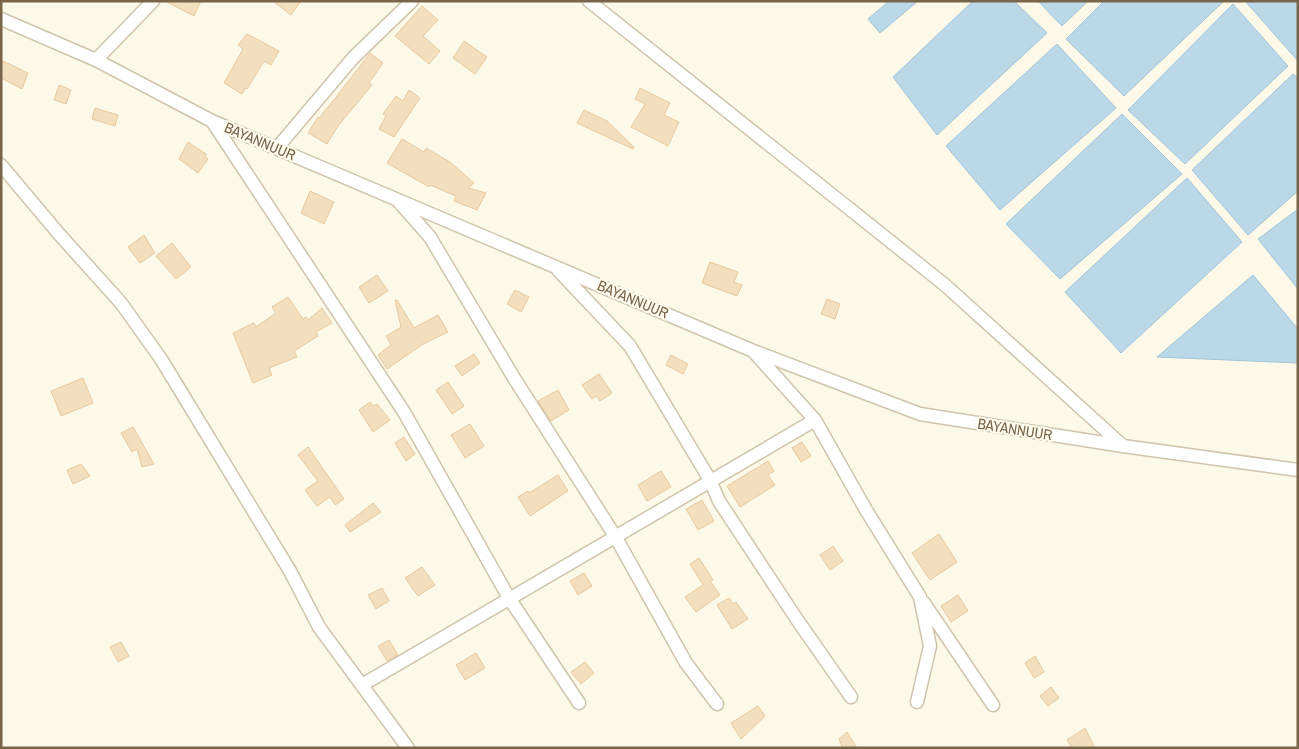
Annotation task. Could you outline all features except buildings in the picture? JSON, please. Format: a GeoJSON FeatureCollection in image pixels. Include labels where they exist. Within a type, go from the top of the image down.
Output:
{"type":"FeatureCollection","features":[{"type":"Feature","properties":{"kind":"street"},"geometry":{"type":"LineString","coordinates":[[96,60],[153,1]]}},
{"type":"Feature","properties":{"kind":"street"},"geometry":{"type":"LineString","coordinates":[[277,148],[353,58],[412,1]]}},
{"type":"Feature","properties":{"kind":"street"},"geometry":{"type":"LineString","coordinates":[[589,1],[945,285],[1123,446]]}},
{"type":"Feature","properties":{"kind":"street","name":"BAYANNUUR"},"geometry":{"type":"LineString","coordinates":[[1,19],[96,60],[212,121],[751,350],[920,414],[1123,446],[1298,470]]}},
{"type":"Feature","properties":{"kind":"street"},"geometry":{"type":"LineString","coordinates":[[212,121],[404,412],[509,598],[579,703]]}},
{"type":"Feature","properties":{"kind":"street"},"geometry":{"type":"LineString","coordinates":[[1,165],[121,302],[160,359],[290,571],[319,627],[408,748]]}},
{"type":"Feature","properties":{"kind":"street"},"geometry":{"type":"LineString","coordinates":[[397,199],[430,237],[514,378],[615,536],[686,663],[717,704]]}},
{"type":"Feature","properties":{"kind":"street"},"geometry":{"type":"LineString","coordinates":[[555,266],[630,346],[710,480],[719,501],[851,698]]}},
{"type":"Feature","properties":{"kind":"street"},"geometry":{"type":"LineString","coordinates":[[751,350],[815,420],[866,510],[920,597],[993,705]]}},
{"type":"Feature","properties":{"kind":"street"},"geometry":{"type":"LineString","coordinates":[[362,686],[815,420]]}},
{"type":"Feature","properties":{"kind":"street"},"geometry":{"type":"LineString","coordinates":[[917,702],[930,646],[920,597]]}},
{"type":"Feature","properties":{"kind":"water"},"geometry":{"type":"Polygon","coordinates":[[[889,1],[918,1],[880,33],[868,19],[889,1]]]}},
{"type":"Feature","properties":{"kind":"water"},"geometry":{"type":"Polygon","coordinates":[[[973,1],[1014,1],[1047,33],[937,135],[893,77],[973,1]]]}},
{"type":"Feature","properties":{"kind":"water"},"geometry":{"type":"Polygon","coordinates":[[[1038,1],[1088,1],[1062,26],[1038,1]]]}},
{"type":"Feature","properties":{"kind":"water"},"geometry":{"type":"Polygon","coordinates":[[[1104,1],[1224,1],[1124,96],[1066,39],[1104,1]]]}},
{"type":"Feature","properties":{"kind":"water"},"geometry":{"type":"Polygon","coordinates":[[[1245,1],[1298,1],[1298,61],[1245,1]]]}},
{"type":"Feature","properties":{"kind":"water"},"geometry":{"type":"Polygon","coordinates":[[[1233,4],[1288,66],[1185,164],[1128,110],[1233,4]]]}},
{"type":"Feature","properties":{"kind":"water"},"geometry":{"type":"Polygon","coordinates":[[[1057,44],[1116,108],[1000,210],[946,146],[1057,44]]]}},
{"type":"Feature","properties":{"kind":"water"},"geometry":{"type":"Polygon","coordinates":[[[1293,74],[1298,78],[1298,191],[1248,235],[1192,170],[1293,74]]]}},
{"type":"Feature","properties":{"kind":"water"},"geometry":{"type":"Polygon","coordinates":[[[1122,114],[1182,174],[1060,279],[1006,224],[1122,114]]]}},
{"type":"Feature","properties":{"kind":"water"},"geometry":{"type":"Polygon","coordinates":[[[1187,178],[1242,242],[1121,353],[1065,292],[1187,178]]]}},
{"type":"Feature","properties":{"kind":"water"},"geometry":{"type":"Polygon","coordinates":[[[1298,209],[1298,289],[1258,239],[1298,209]]]}},
{"type":"Feature","properties":{"kind":"water"},"geometry":{"type":"Polygon","coordinates":[[[1253,275],[1298,329],[1298,363],[1157,357],[1253,275]]]}}]}
